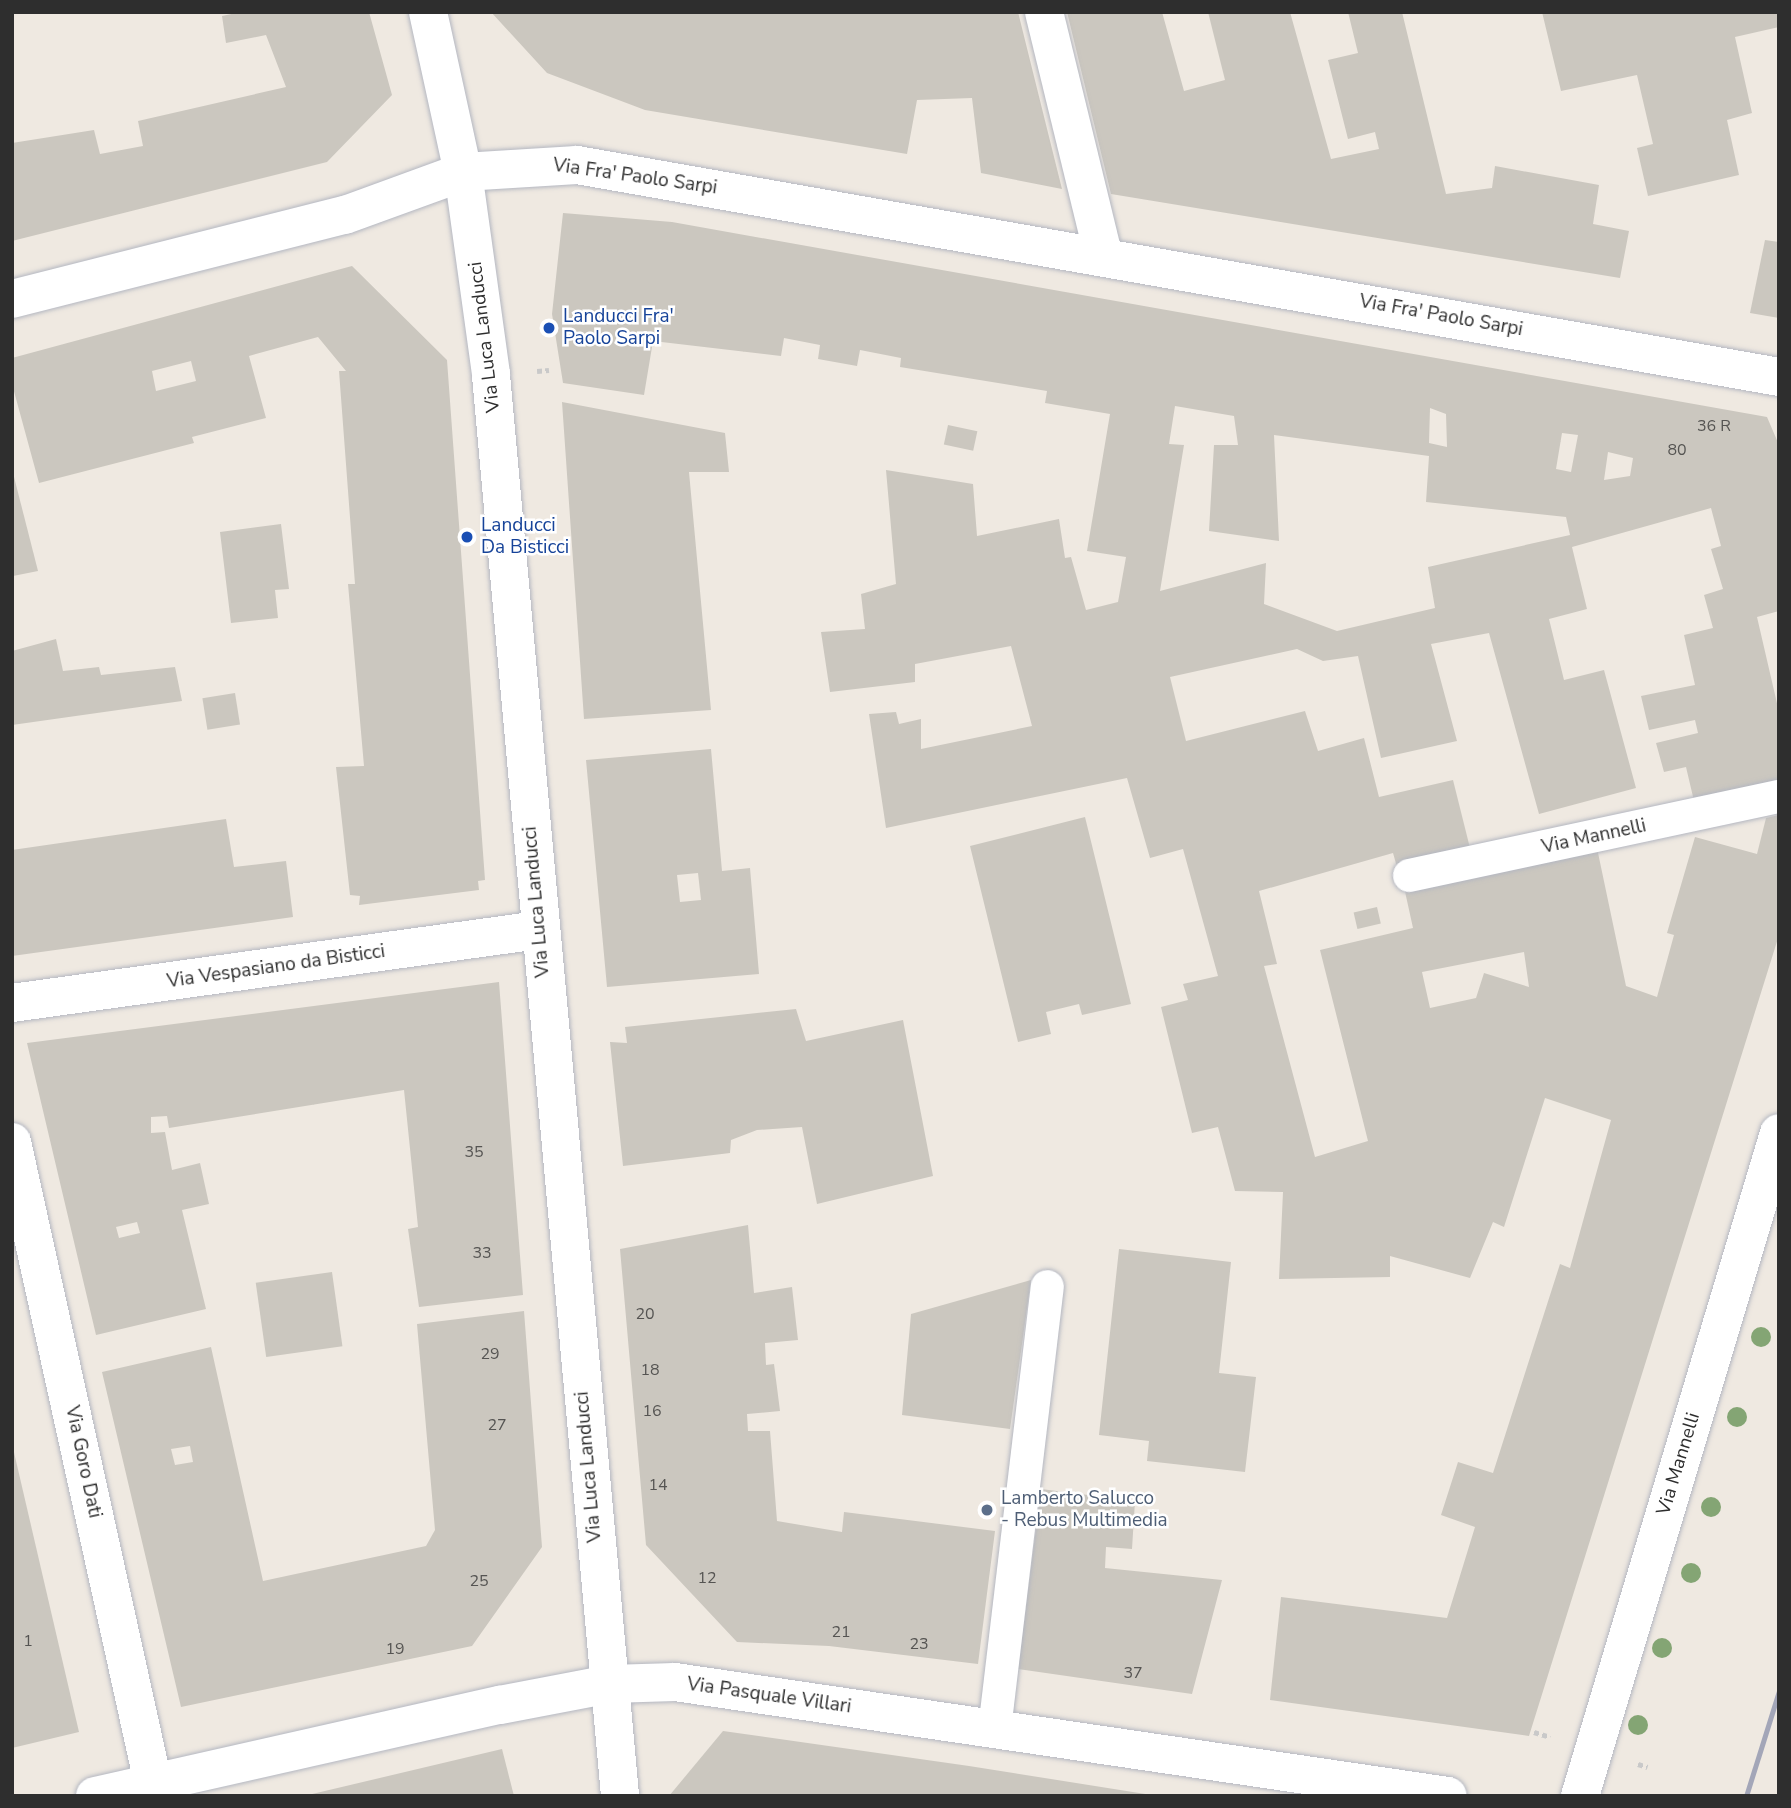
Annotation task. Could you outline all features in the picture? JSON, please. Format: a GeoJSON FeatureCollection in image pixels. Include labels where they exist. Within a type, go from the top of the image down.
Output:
{"type":"FeatureCollection","features":[{"type":"Feature","properties":{"kind":"street","name":"Via Luca Landucci"},"geometry":{"type":"LineString","coordinates":[[428,12],[463,172],[491,375],[620,1796]]}},
{"type":"Feature","properties":{"kind":"street"},"geometry":{"type":"LineString","coordinates":[[1044,12],[1103,254]]}},
{"type":"Feature","properties":{"kind":"street","name":"Via Fra' Paolo Sarpi"},"geometry":{"type":"LineString","coordinates":[[12,299],[345,215],[463,172],[577,164],[1103,254],[1779,377]]}},
{"type":"Feature","properties":{"kind":"street","name":"Via Vespasiano da Bisticci"},"geometry":{"type":"LineString","coordinates":[[12,1003],[540,930]]}},
{"type":"Feature","properties":{"kind":"street","name":"Via Mannelli"},"geometry":{"type":"LineString","coordinates":[[1580,1796],[1779,1132]]}},
{"type":"Feature","properties":{"kind":"street","name":"Via Goro Dati"},"geometry":{"type":"LineString","coordinates":[[12,1142],[153,1783]]}},
{"type":"Feature","properties":{"kind":"street","name":"Via Pasquale Villari"},"geometry":{"type":"LineString","coordinates":[[94,1796],[610,1684],[675,1682],[1448,1796]]}},
{"type":"Feature","properties":{"kind":"lane","name":"Via Mannelli"},"geometry":{"type":"LineString","coordinates":[[1409,875],[1779,796]]}},
{"type":"Feature","properties":{"kind":"lane"},"geometry":{"type":"LineString","coordinates":[[994,1729],[1047,1286]]}},
{"type":"Feature","properties":{"kind":"building"},"geometry":{"type":"Polygon","coordinates":[[[241,12],[369,12],[392,95],[327,162],[12,241],[12,143],[94,130],[100,154],[143,146],[138,121],[286,87],[266,35],[226,43],[222,16],[241,12]]]}},
{"type":"Feature","properties":{"kind":"building"},"geometry":{"type":"Polygon","coordinates":[[[491,12],[1018,12],[1062,189],[981,173],[972,98],[917,100],[907,154],[645,110],[547,73],[491,12]]]}},
{"type":"Feature","properties":{"kind":"building"},"geometry":{"type":"Polygon","coordinates":[[[1067,12],[1162,12],[1184,91],[1225,80],[1208,12],[1290,12],[1331,159],[1379,149],[1375,132],[1348,139],[1328,60],[1358,53],[1348,12],[1402,12],[1446,194],[1492,188],[1495,166],[1599,185],[1593,224],[1629,231],[1620,278],[1111,194],[1067,12]]]}},
{"type":"Feature","properties":{"kind":"building"},"geometry":{"type":"Polygon","coordinates":[[[1542,12],[1779,12],[1779,27],[1735,37],[1752,113],[1727,120],[1739,175],[1648,196],[1637,148],[1653,144],[1637,75],[1561,91],[1542,12]]]}},
{"type":"Feature","properties":{"kind":"building"},"geometry":{"type":"Polygon","coordinates":[[[563,213],[672,222],[1767,417],[1779,445],[1779,611],[1757,617],[1779,712],[1779,781],[1694,801],[1686,767],[1664,772],[1656,743],[1698,733],[1695,720],[1649,730],[1641,696],[1695,685],[1684,635],[1713,628],[1704,595],[1723,589],[1711,549],[1721,546],[1711,508],[1572,547],[1587,609],[1549,619],[1564,680],[1604,670],[1636,788],[1539,814],[1489,633],[1431,644],[1457,741],[1381,758],[1358,656],[1323,661],[1297,649],[1170,677],[1186,741],[1305,711],[1318,751],[1364,738],[1379,797],[1453,780],[1470,848],[1397,867],[1393,853],[1259,891],[1277,964],[1264,966],[1315,1157],[1368,1141],[1320,950],[1413,928],[1404,887],[1597,848],[1626,986],[1657,997],[1674,935],[1667,933],[1695,837],[1757,854],[1766,818],[1779,815],[1779,935],[1529,1736],[1270,1700],[1281,1597],[1447,1618],[1475,1527],[1441,1515],[1458,1462],[1493,1473],[1560,1264],[1570,1268],[1611,1120],[1545,1098],[1504,1227],[1493,1222],[1470,1278],[1390,1256],[1390,1277],[1279,1279],[1283,1192],[1235,1191],[1218,1127],[1192,1133],[1161,1007],[1188,1000],[1183,984],[1218,976],[1183,849],[1150,858],[1127,778],[886,828],[869,714],[896,712],[899,724],[921,719],[921,749],[1032,726],[1011,646],[915,664],[915,682],[830,692],[821,632],[865,629],[861,594],[896,584],[886,470],[973,484],[977,536],[1059,519],[1065,558],[1071,557],[1086,610],[1118,602],[1126,557],[1087,551],[1110,414],[1045,403],[1047,391],[900,367],[901,358],[860,350],[857,366],[818,359],[820,345],[784,338],[781,356],[653,341],[644,395],[563,383],[552,314],[563,213]],[[1175,406],[1169,444],[1184,445],[1160,591],[1266,563],[1264,604],[1337,631],[1435,608],[1428,567],[1570,535],[1566,517],[1426,502],[1429,456],[1274,435],[1279,541],[1209,531],[1214,445],[1238,445],[1234,416],[1175,406]],[[1430,408],[1429,443],[1447,447],[1446,414],[1430,408]],[[1562,433],[1556,469],[1571,472],[1578,435],[1562,433]],[[1608,452],[1604,480],[1630,476],[1633,458],[1608,452]],[[1524,952],[1422,972],[1430,1008],[1476,998],[1484,973],[1529,987],[1524,952]]]}},
{"type":"Feature","properties":{"kind":"building"},"geometry":{"type":"Polygon","coordinates":[[[1765,240],[1779,242],[1779,318],[1750,313],[1765,240]]]}},
{"type":"Feature","properties":{"kind":"building"},"geometry":{"type":"Polygon","coordinates":[[[352,266],[447,360],[485,880],[478,881],[479,890],[359,905],[360,896],[350,895],[336,767],[364,766],[348,584],[355,584],[339,371],[346,371],[318,337],[249,356],[266,418],[192,437],[194,443],[39,483],[12,384],[12,358],[352,266]],[[191,361],[152,371],[156,391],[196,381],[191,361]]]}},
{"type":"Feature","properties":{"kind":"building"},"geometry":{"type":"Polygon","coordinates":[[[562,402],[725,433],[729,472],[689,472],[711,710],[584,719],[562,402]]]}},
{"type":"Feature","properties":{"kind":"building"},"geometry":{"type":"Polygon","coordinates":[[[948,425],[977,431],[973,451],[944,445],[948,425]]]}},
{"type":"Feature","properties":{"kind":"building"},"geometry":{"type":"Polygon","coordinates":[[[12,469],[38,571],[13,576],[12,570],[12,469]]]}},
{"type":"Feature","properties":{"kind":"building"},"geometry":{"type":"Polygon","coordinates":[[[281,524],[289,589],[275,590],[278,618],[231,623],[220,532],[281,524]]]}},
{"type":"Feature","properties":{"kind":"building"},"geometry":{"type":"Polygon","coordinates":[[[56,639],[63,671],[99,667],[101,675],[175,667],[182,701],[12,725],[12,651],[56,639]]]}},
{"type":"Feature","properties":{"kind":"building"},"geometry":{"type":"Polygon","coordinates":[[[235,693],[240,725],[207,730],[202,698],[235,693]]]}},
{"type":"Feature","properties":{"kind":"building"},"geometry":{"type":"Polygon","coordinates":[[[711,749],[722,871],[750,868],[759,974],[607,987],[586,760],[711,749]],[[698,873],[677,875],[680,902],[701,900],[698,873]]]}},
{"type":"Feature","properties":{"kind":"building"},"geometry":{"type":"Polygon","coordinates":[[[1085,817],[1131,1004],[1082,1015],[1079,1004],[1046,1012],[1051,1034],[1018,1042],[970,846],[1085,817]]]}},
{"type":"Feature","properties":{"kind":"building"},"geometry":{"type":"Polygon","coordinates":[[[226,819],[234,867],[286,861],[293,917],[12,956],[12,850],[226,819]]]}},
{"type":"Feature","properties":{"kind":"building"},"geometry":{"type":"Polygon","coordinates":[[[1377,907],[1381,924],[1357,929],[1354,912],[1377,907]]]}},
{"type":"Feature","properties":{"kind":"building"},"geometry":{"type":"Polygon","coordinates":[[[499,982],[523,1295],[419,1307],[408,1229],[418,1227],[404,1090],[169,1128],[167,1116],[151,1117],[151,1133],[165,1132],[172,1170],[200,1163],[209,1204],[182,1210],[206,1309],[96,1335],[27,1043],[499,982]],[[137,1222],[116,1227],[119,1238],[140,1233],[137,1222]]]}},
{"type":"Feature","properties":{"kind":"building"},"geometry":{"type":"Polygon","coordinates":[[[796,1009],[806,1041],[903,1020],[933,1176],[817,1204],[802,1127],[757,1130],[731,1140],[730,1153],[623,1166],[610,1042],[627,1043],[625,1027],[796,1009]]]}},
{"type":"Feature","properties":{"kind":"building"},"geometry":{"type":"Polygon","coordinates":[[[748,1225],[754,1293],[792,1287],[798,1340],[765,1343],[766,1365],[774,1364],[780,1411],[747,1414],[748,1431],[770,1431],[777,1521],[842,1532],[844,1512],[995,1531],[978,1664],[829,1646],[737,1642],[646,1545],[620,1249],[748,1225]]]}},
{"type":"Feature","properties":{"kind":"building"},"geometry":{"type":"Polygon","coordinates":[[[1119,1249],[1231,1262],[1219,1373],[1256,1377],[1245,1472],[1147,1461],[1149,1441],[1099,1435],[1119,1249]]]}},
{"type":"Feature","properties":{"kind":"building"},"geometry":{"type":"Polygon","coordinates":[[[332,1272],[342,1346],[266,1357],[256,1283],[332,1272]]]}},
{"type":"Feature","properties":{"kind":"building"},"geometry":{"type":"Polygon","coordinates":[[[1031,1280],[1010,1429],[902,1415],[911,1314],[1031,1280]]]}},
{"type":"Feature","properties":{"kind":"building"},"geometry":{"type":"Polygon","coordinates":[[[524,1311],[542,1547],[472,1646],[181,1707],[102,1372],[211,1347],[263,1581],[426,1546],[435,1530],[417,1324],[524,1311]],[[190,1446],[171,1449],[175,1465],[193,1462],[190,1446]]]}},
{"type":"Feature","properties":{"kind":"building"},"geometry":{"type":"Polygon","coordinates":[[[12,1449],[79,1732],[12,1748],[12,1449]]]}},
{"type":"Feature","properties":{"kind":"building"},"geometry":{"type":"Polygon","coordinates":[[[1041,1489],[1135,1501],[1132,1549],[1106,1547],[1105,1568],[1222,1580],[1192,1694],[1018,1669],[1041,1489]]]}},
{"type":"Feature","properties":{"kind":"building"},"geometry":{"type":"Polygon","coordinates":[[[723,1731],[969,1766],[1158,1796],[669,1796],[723,1731]]]}},
{"type":"Feature","properties":{"kind":"building"},"geometry":{"type":"Polygon","coordinates":[[[502,1749],[514,1796],[308,1796],[308,1795],[502,1749]]]}},
{"type":"Feature","properties":{"kind":"railway"},"geometry":{"type":"LineString","coordinates":[[1746,1796],[1779,1691]]}},
{"type":"Feature","properties":{"kind":"place","name":"Landucci Fra' Paolo Sarpi"},"geometry":{"type":"Point","coordinates":[549,328]}},
{"type":"Feature","properties":{"kind":"place","name":"Landucci Da Bisticci"},"geometry":{"type":"Point","coordinates":[467,537]}},
{"type":"Feature","properties":{"kind":"place","name":"Lamberto Salucco - Rebus Multimedia"},"geometry":{"type":"Point","coordinates":[987,1510]}}]}
